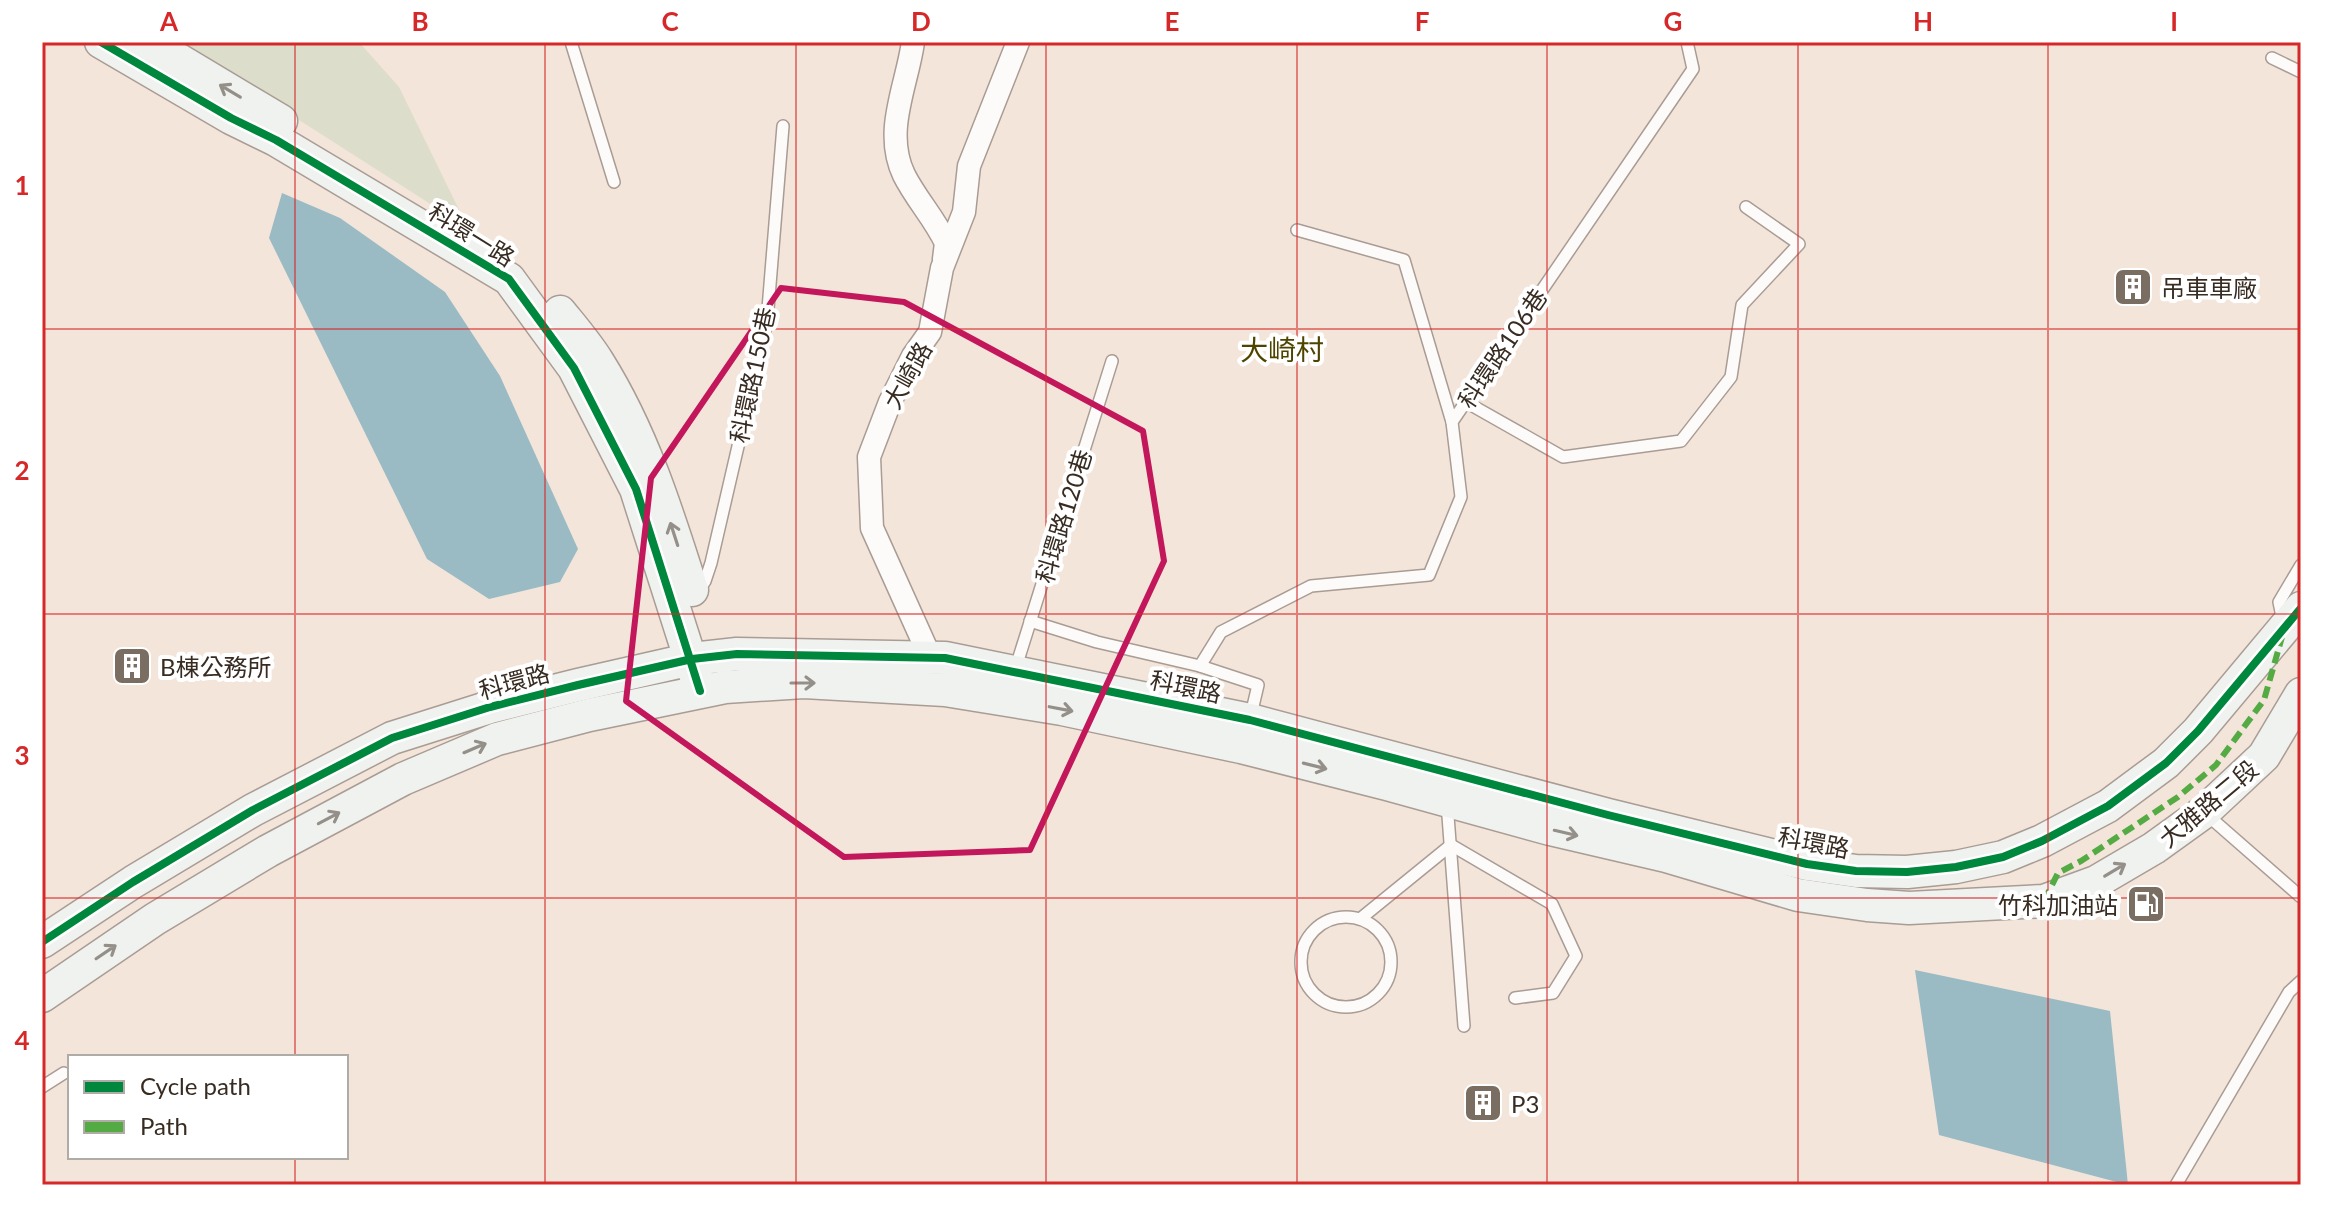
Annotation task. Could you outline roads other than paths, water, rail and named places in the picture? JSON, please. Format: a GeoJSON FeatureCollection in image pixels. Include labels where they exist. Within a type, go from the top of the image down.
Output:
{"type":"FeatureCollection","features":[{"type":"Feature","properties":{"kind":"street","name":"科環一路"},"geometry":{"type":"LineString","coordinates":[[102,42],[231,118],[276,140],[509,279],[574,368],[636,489],[684,601],[713,689]]}},
{"type":"Feature","properties":{"kind":"street","name":"科環一路"},"geometry":{"type":"LineString","coordinates":[[149,42],[522,263],[597,360],[630,420],[658,482],[684,601]]}},
{"type":"Feature","properties":{"kind":"street"},"geometry":{"type":"LineString","coordinates":[[913,42],[896,120],[896,148],[904,175],[946,243],[942,268]]}},
{"type":"Feature","properties":{"kind":"street","name":"大崎路"},"geometry":{"type":"LineString","coordinates":[[931,659],[872,528],[869,457],[890,402],[913,356],[930,332],[942,268],[964,212],[969,166],[1018,42]]}},
{"type":"Feature","properties":{"kind":"street","name":"科環路"},"geometry":{"type":"LineString","coordinates":[[42,942],[133,882],[253,810],[392,738],[490,707],[703,658],[805,654],[945,658],[1015,671],[1450,788],[1807,864],[1856,871],[1907,872],[1976,864],[2042,841],[2108,806],[2166,763],[2295,625]]}},
{"type":"Feature","properties":{"kind":"street","name":"科環路"},"geometry":{"type":"LineString","coordinates":[[42,996],[155,919],[243,866],[403,779],[497,739],[589,715],[713,689],[804,682],[945,690],[1245,734]]}},
{"type":"Feature","properties":{"kind":"street","name":"大雅路二段"},"geometry":{"type":"LineString","coordinates":[[2044,901],[2096,882],[2154,848],[2204,812],[2264,756],[2301,694]]}},
{"type":"Feature","properties":{"kind":"street","name":"科環路"},"geometry":{"type":"LineString","coordinates":[[1450,788],[1550,829],[1666,856],[1798,895],[1909,908],[2044,901]]}},
{"type":"Feature","properties":{"kind":"lane"},"geometry":{"type":"LineString","coordinates":[[571,42],[614,182]]}},
{"type":"Feature","properties":{"kind":"lane","name":"科環路106巷"},"geometry":{"type":"LineString","coordinates":[[1200,666],[1221,632],[1311,586],[1429,575],[1461,497],[1452,422],[1693,69],[1687,42]]}},
{"type":"Feature","properties":{"kind":"lane"},"geometry":{"type":"LineString","coordinates":[[2272,58],[2301,72]]}},
{"type":"Feature","properties":{"kind":"lane","name":"科環路150巷"},"geometry":{"type":"LineString","coordinates":[[684,601],[705,581],[711,563],[767,321],[783,126]]}},
{"type":"Feature","properties":{"kind":"lane"},"geometry":{"type":"LineString","coordinates":[[1464,401],[1563,457],[1681,441],[1731,377],[1742,305],[1799,244],[1746,207]]}},
{"type":"Feature","properties":{"kind":"lane"},"geometry":{"type":"LineString","coordinates":[[1297,230],[1404,260],[1452,422]]}},
{"type":"Feature","properties":{"kind":"lane","name":"科環路120巷"},"geometry":{"type":"LineString","coordinates":[[1015,671],[1112,361]]}},
{"type":"Feature","properties":{"kind":"lane"},"geometry":{"type":"LineString","coordinates":[[2295,625],[2279,602],[2301,565]]}},
{"type":"Feature","properties":{"kind":"lane"},"geometry":{"type":"LineString","coordinates":[[1030,621],[1097,642],[1200,666],[1258,685],[1245,734]]}},
{"type":"Feature","properties":{"kind":"lane"},"geometry":{"type":"LineString","coordinates":[[1450,788],[1464,1026]]}},
{"type":"Feature","properties":{"kind":"lane"},"geometry":{"type":"LineString","coordinates":[[2204,812],[2301,897]]}},
{"type":"Feature","properties":{"kind":"lane"},"geometry":{"type":"LineString","coordinates":[[1360,919],[1373,926],[1383,937],[1391,964],[1388,978],[1371,1000],[1343,1008],[1316,996],[1306,984],[1301,970],[1301,954],[1307,939],[1316,928],[1330,920],[1345,917],[1360,919],[1451,845]]}},
{"type":"Feature","properties":{"kind":"lane"},"geometry":{"type":"LineString","coordinates":[[1451,845],[1552,904],[1576,956],[1553,993],[1515,998]]}},
{"type":"Feature","properties":{"kind":"lane"},"geometry":{"type":"LineString","coordinates":[[2176,1185],[2289,992],[2301,981]]}},
{"type":"Feature","properties":{"kind":"lane"},"geometry":{"type":"LineString","coordinates":[[42,1087],[64,1073]]}},
{"type":"Feature","properties":{"kind":"water"},"geometry":{"type":"Polygon","coordinates":[[[282,193],[340,218],[445,292],[500,376],[578,549],[560,582],[489,599],[427,559],[269,238],[282,193]]]}},
{"type":"Feature","properties":{"kind":"water"},"geometry":{"type":"Polygon","coordinates":[[[1915,970],[2110,1011],[2128,1185],[1939,1135],[1915,970]]]}},
{"type":"Feature","properties":{"kind":"place","name":"吊車車廠"},"geometry":{"type":"Point","coordinates":[2133,287]}},
{"type":"Feature","properties":{"kind":"place","name":"B棟公務所"},"geometry":{"type":"Point","coordinates":[132,666]}},
{"type":"Feature","properties":{"kind":"place","name":"竹科加油站"},"geometry":{"type":"Point","coordinates":[2146,904]}},
{"type":"Feature","properties":{"kind":"place","name":"P3"},"geometry":{"type":"Point","coordinates":[1483,1103]}},
{"type":"Feature","properties":{"kind":"district","name":"大崎村"},"geometry":{"type":"Point","coordinates":[1282,349]}}]}
